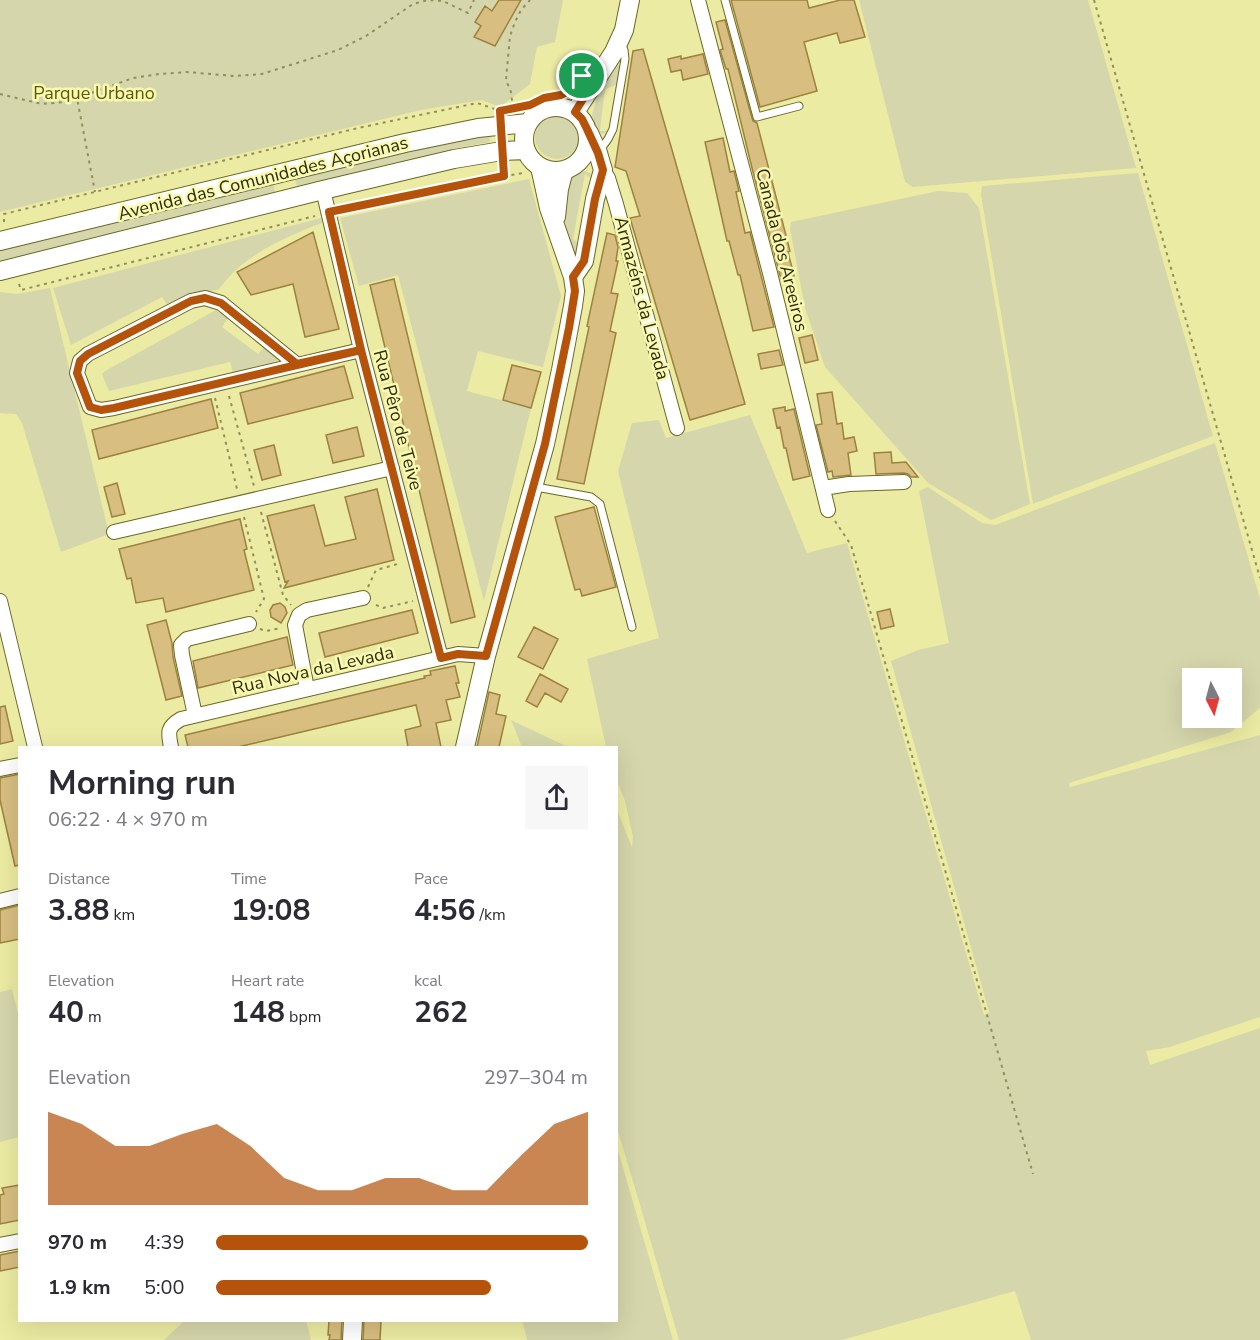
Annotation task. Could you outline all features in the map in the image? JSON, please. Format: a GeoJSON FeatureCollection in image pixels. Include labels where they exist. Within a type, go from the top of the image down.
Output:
{"type":"FeatureCollection","features":[{"type":"Feature","properties":{"kind":"street"},"geometry":{"type":"LineString","coordinates":[[575,112],[620,41],[630,0]]}},
{"type":"Feature","properties":{"kind":"street","name":"Canada dos Areeiros"},"geometry":{"type":"LineString","coordinates":[[698,0],[770,273],[828,510]]}},
{"type":"Feature","properties":{"kind":"street"},"geometry":{"type":"LineString","coordinates":[[573,277],[584,261],[595,199],[594,160],[586,150],[589,139],[587,129],[575,112],[558,106],[540,110],[533,116],[524,115],[526,150],[534,163],[540,167],[552,171],[564,170],[594,160]]}},
{"type":"Feature","properties":{"kind":"street","name":"Avenida das Comunidades Açorianas"},"geometry":{"type":"LineString","coordinates":[[2,235],[460,131],[500,118],[524,115]]}},
{"type":"Feature","properties":{"kind":"street","name":"Avenida das Comunidades Açorianas"},"geometry":{"type":"LineString","coordinates":[[8,274],[323,190],[454,159],[502,151],[526,150]]}},
{"type":"Feature","properties":{"kind":"street","name":"Armazéns da Levada"},"geometry":{"type":"LineString","coordinates":[[594,160],[608,178],[677,428]]}},
{"type":"Feature","properties":{"kind":"street"},"geometry":{"type":"LineString","coordinates":[[465,745],[486,656],[545,444],[575,291],[573,277],[544,188],[540,167]]}},
{"type":"Feature","properties":{"kind":"street"},"geometry":{"type":"LineString","coordinates":[[557,227],[556,208],[564,170]]}},
{"type":"Feature","properties":{"kind":"street","name":"Rua Pêro de Teive"},"geometry":{"type":"LineString","coordinates":[[323,190],[361,350],[441,658]]}},
{"type":"Feature","properties":{"kind":"street"},"geometry":{"type":"LineString","coordinates":[[297,364],[221,303],[205,298],[191,301],[88,354],[80,361],[77,373],[90,407],[101,410],[361,350]]}},
{"type":"Feature","properties":{"kind":"street"},"geometry":{"type":"LineString","coordinates":[[114,532],[392,468]]}},
{"type":"Feature","properties":{"kind":"street"},"geometry":{"type":"LineString","coordinates":[[823,488],[849,484],[904,482]]}},
{"type":"Feature","properties":{"kind":"street"},"geometry":{"type":"LineString","coordinates":[[307,689],[296,625],[299,615],[307,610],[363,598]]}},
{"type":"Feature","properties":{"kind":"street"},"geometry":{"type":"LineString","coordinates":[[0,601],[35,746]]}},
{"type":"Feature","properties":{"kind":"street"},"geometry":{"type":"LineString","coordinates":[[195,716],[182,655],[182,645],[187,639],[249,624]]}},
{"type":"Feature","properties":{"kind":"street","name":"Rua Nova da Levada"},"geometry":{"type":"LineString","coordinates":[[171,746],[168,733],[173,723],[181,719],[458,654],[486,656]]}},
{"type":"Feature","properties":{"kind":"street"},"geometry":{"type":"LineString","coordinates":[[0,769],[18,765]]}},
{"type":"Feature","properties":{"kind":"street"},"geometry":{"type":"LineString","coordinates":[[0,901],[18,896]]}},
{"type":"Feature","properties":{"kind":"street"},"geometry":{"type":"LineString","coordinates":[[0,1245],[18,1241]]}},
{"type":"Feature","properties":{"kind":"street"},"geometry":{"type":"LineString","coordinates":[[352,1340],[353,1322]]}},
{"type":"Feature","properties":{"kind":"lane"},"geometry":{"type":"LineString","coordinates":[[725,0],[758,117],[799,106]]}},
{"type":"Feature","properties":{"kind":"lane"},"geometry":{"type":"LineString","coordinates":[[594,160],[613,129],[625,59],[620,41]]}},
{"type":"Feature","properties":{"kind":"lane"},"geometry":{"type":"LineString","coordinates":[[533,486],[591,497],[600,504],[632,627]]}},
{"type":"Feature","properties":{"kind":"path"},"geometry":{"type":"LineString","coordinates":[[0,94],[42,104],[64,102],[133,78],[159,74],[187,72],[234,76],[262,74],[338,50],[366,36],[413,4],[428,0],[443,1],[468,13],[474,0]]}},
{"type":"Feature","properties":{"kind":"path"},"geometry":{"type":"LineString","coordinates":[[2,235],[4,214],[358,128],[477,103],[500,118],[513,108],[511,92],[506,80],[510,36],[521,10],[530,0]]}},
{"type":"Feature","properties":{"kind":"path"},"geometry":{"type":"LineString","coordinates":[[1094,0],[1260,578]]}},
{"type":"Feature","properties":{"kind":"path"},"geometry":{"type":"LineString","coordinates":[[524,115],[530,105],[572,89]]}},
{"type":"Feature","properties":{"kind":"path"},"geometry":{"type":"LineString","coordinates":[[77,98],[95,192]]}},
{"type":"Feature","properties":{"kind":"path"},"geometry":{"type":"LineString","coordinates":[[8,274],[21,290],[329,212],[504,176],[502,151]]}},
{"type":"Feature","properties":{"kind":"path"},"geometry":{"type":"LineString","coordinates":[[828,510],[850,545],[1033,1174]]}},
{"type":"Feature","properties":{"kind":"path"},"geometry":{"type":"LineString","coordinates":[[416,559],[376,570],[363,598],[383,608],[426,598]]}},
{"type":"Feature","properties":{"kind":"path"},"geometry":{"type":"LineString","coordinates":[[249,624],[266,631],[296,625]]}},
{"type":"Feature","properties":{"kind":"green space","name":"Parque Urbano"},"geometry":{"type":"Polygon","coordinates":[[[0,0],[563,0],[555,42],[537,47],[530,84],[500,107],[482,100],[421,110],[0,212],[0,0]]]}},
{"type":"Feature","properties":{"kind":"green space"},"geometry":{"type":"Polygon","coordinates":[[[859,0],[1088,0],[1136,168],[913,187],[905,182],[859,0]]]}},
{"type":"Feature","properties":{"kind":"green space"},"geometry":{"type":"Polygon","coordinates":[[[617,64],[621,67],[616,85],[605,89],[600,131],[607,131],[604,134],[599,133],[592,115],[598,94],[617,64]]]}},
{"type":"Feature","properties":{"kind":"green space"},"geometry":{"type":"Polygon","coordinates":[[[557,115],[572,122],[579,137],[572,152],[557,159],[542,152],[535,137],[542,122],[557,115]]]}},
{"type":"Feature","properties":{"kind":"green space"},"geometry":{"type":"Polygon","coordinates":[[[489,133],[490,142],[297,186],[294,176],[489,133]]]}},
{"type":"Feature","properties":{"kind":"green space"},"geometry":{"type":"Polygon","coordinates":[[[585,171],[594,175],[594,181],[585,174],[573,239],[582,247],[578,260],[565,223],[562,202],[566,184],[574,173],[585,171]]]}},
{"type":"Feature","properties":{"kind":"green space"},"geometry":{"type":"Polygon","coordinates":[[[1138,173],[1213,436],[1033,504],[981,195],[982,186],[1138,173]]]}},
{"type":"Feature","properties":{"kind":"green space"},"geometry":{"type":"Polygon","coordinates":[[[529,179],[561,296],[543,367],[478,351],[467,391],[531,408],[484,601],[398,275],[359,286],[340,218],[529,179]]]}},
{"type":"Feature","properties":{"kind":"green space"},"geometry":{"type":"Polygon","coordinates":[[[273,180],[275,192],[0,261],[0,249],[273,180]]]}},
{"type":"Feature","properties":{"kind":"green space"},"geometry":{"type":"Polygon","coordinates":[[[938,191],[967,193],[979,208],[1030,504],[991,520],[928,483],[825,367],[805,308],[790,229],[791,222],[938,191]]]}},
{"type":"Feature","properties":{"kind":"green space"},"geometry":{"type":"Polygon","coordinates":[[[321,218],[322,223],[288,237],[246,261],[218,290],[194,293],[168,306],[162,297],[71,345],[53,288],[321,218]]]}},
{"type":"Feature","properties":{"kind":"green space"},"geometry":{"type":"Polygon","coordinates":[[[50,288],[109,534],[61,552],[22,423],[16,414],[0,413],[0,292],[17,294],[50,288]]]}},
{"type":"Feature","properties":{"kind":"green space"},"geometry":{"type":"Polygon","coordinates":[[[216,310],[228,318],[222,327],[258,354],[265,346],[279,356],[280,360],[233,373],[230,362],[109,391],[102,374],[105,371],[216,310]]]}},
{"type":"Feature","properties":{"kind":"green space"},"geometry":{"type":"Polygon","coordinates":[[[750,415],[807,553],[847,543],[984,1015],[989,1012],[891,661],[918,650],[949,643],[919,491],[928,487],[982,523],[995,525],[1215,443],[1260,599],[1260,708],[1242,723],[1242,668],[1182,668],[1182,728],[1236,728],[1231,732],[1069,783],[1070,787],[1260,735],[1260,1017],[1170,1047],[1146,1051],[1150,1065],[1260,1028],[1260,1340],[1031,1340],[1015,1291],[842,1340],[679,1340],[618,1131],[618,812],[632,847],[633,837],[625,801],[618,784],[618,746],[606,746],[587,659],[659,638],[618,471],[632,423],[659,420],[666,438],[750,415]]]}},
{"type":"Feature","properties":{"kind":"green space"},"geometry":{"type":"Polygon","coordinates":[[[511,720],[566,746],[522,746],[511,720]]]}},
{"type":"Feature","properties":{"kind":"green space"},"geometry":{"type":"Polygon","coordinates":[[[12,989],[18,1014],[18,1137],[0,1142],[0,992],[12,989]]]}},
{"type":"Feature","properties":{"kind":"green space"},"geometry":{"type":"Polygon","coordinates":[[[618,1150],[673,1340],[527,1340],[522,1322],[618,1322],[618,1150]]]}},
{"type":"Feature","properties":{"kind":"green space"},"geometry":{"type":"Polygon","coordinates":[[[183,1322],[306,1322],[311,1340],[164,1340],[183,1322]]]}},
{"type":"Feature","properties":{"kind":"building"},"geometry":{"type":"Polygon","coordinates":[[[499,0],[521,0],[495,46],[474,37],[481,26],[475,22],[485,6],[492,11],[499,0]]]}},
{"type":"Feature","properties":{"kind":"building"},"geometry":{"type":"Polygon","coordinates":[[[731,0],[807,0],[809,8],[840,0],[854,0],[865,37],[840,43],[837,33],[804,42],[817,91],[760,107],[731,0]]]}},
{"type":"Feature","properties":{"kind":"building"},"geometry":{"type":"Polygon","coordinates":[[[725,20],[752,118],[757,123],[790,251],[788,252],[794,276],[781,279],[728,69],[726,69],[720,50],[723,49],[716,22],[725,20]]]}},
{"type":"Feature","properties":{"kind":"building"},"geometry":{"type":"Polygon","coordinates":[[[643,49],[745,404],[690,420],[630,218],[640,216],[626,171],[615,167],[633,51],[643,49]]]}},
{"type":"Feature","properties":{"kind":"building"},"geometry":{"type":"Polygon","coordinates":[[[703,54],[708,74],[683,80],[681,70],[671,72],[668,59],[681,56],[681,59],[703,54]]]}},
{"type":"Feature","properties":{"kind":"building"},"geometry":{"type":"Polygon","coordinates":[[[723,138],[730,172],[734,171],[739,191],[736,192],[745,233],[750,232],[774,327],[753,331],[740,275],[738,275],[729,241],[727,241],[705,142],[723,138]]]}},
{"type":"Feature","properties":{"kind":"building"},"geometry":{"type":"Polygon","coordinates":[[[313,232],[339,329],[305,337],[293,284],[251,295],[237,272],[313,232]]]}},
{"type":"Feature","properties":{"kind":"building"},"geometry":{"type":"Polygon","coordinates":[[[607,233],[615,235],[618,247],[616,261],[618,261],[611,293],[618,294],[610,331],[616,333],[584,484],[557,479],[607,233]]]}},
{"type":"Feature","properties":{"kind":"building"},"geometry":{"type":"Polygon","coordinates":[[[394,279],[475,617],[451,623],[370,285],[394,279]]]}},
{"type":"Feature","properties":{"kind":"building"},"geometry":{"type":"Polygon","coordinates":[[[812,335],[818,360],[805,363],[799,338],[812,335]]]}},
{"type":"Feature","properties":{"kind":"building"},"geometry":{"type":"Polygon","coordinates":[[[779,350],[783,365],[761,369],[758,354],[779,350]]]}},
{"type":"Feature","properties":{"kind":"building"},"geometry":{"type":"Polygon","coordinates":[[[512,365],[541,372],[531,408],[503,400],[512,365]]]}},
{"type":"Feature","properties":{"kind":"building"},"geometry":{"type":"Polygon","coordinates":[[[344,366],[353,398],[248,424],[240,393],[344,366]]]}},
{"type":"Feature","properties":{"kind":"building"},"geometry":{"type":"Polygon","coordinates":[[[832,392],[837,424],[842,423],[844,439],[854,437],[857,451],[848,453],[851,475],[833,477],[832,471],[828,472],[816,425],[822,424],[817,394],[832,392]]]}},
{"type":"Feature","properties":{"kind":"building"},"geometry":{"type":"Polygon","coordinates":[[[211,399],[218,428],[99,459],[92,430],[211,399]]]}},
{"type":"Feature","properties":{"kind":"building"},"geometry":{"type":"Polygon","coordinates":[[[785,407],[785,411],[794,409],[810,476],[793,480],[786,448],[784,448],[780,427],[777,428],[773,409],[785,407]]]}},
{"type":"Feature","properties":{"kind":"building"},"geometry":{"type":"Polygon","coordinates":[[[357,427],[364,456],[333,463],[326,435],[357,427]]]}},
{"type":"Feature","properties":{"kind":"building"},"geometry":{"type":"Polygon","coordinates":[[[274,445],[281,475],[262,480],[254,450],[274,445]]]}},
{"type":"Feature","properties":{"kind":"building"},"geometry":{"type":"Polygon","coordinates":[[[891,452],[892,463],[906,462],[918,477],[911,477],[904,473],[876,474],[874,453],[891,452]]]}},
{"type":"Feature","properties":{"kind":"building"},"geometry":{"type":"Polygon","coordinates":[[[117,483],[125,514],[112,517],[104,487],[117,483]]]}},
{"type":"Feature","properties":{"kind":"building"},"geometry":{"type":"Polygon","coordinates":[[[377,489],[394,560],[284,588],[288,581],[285,582],[267,516],[314,505],[325,546],[356,539],[345,497],[377,489]]]}},
{"type":"Feature","properties":{"kind":"building"},"geometry":{"type":"Polygon","coordinates":[[[594,507],[616,587],[582,596],[580,589],[575,590],[555,517],[594,507]]]}},
{"type":"Feature","properties":{"kind":"building"},"geometry":{"type":"Polygon","coordinates":[[[240,519],[247,549],[244,550],[254,590],[166,612],[163,598],[136,603],[131,578],[127,579],[119,549],[240,519]]]}},
{"type":"Feature","properties":{"kind":"building"},"geometry":{"type":"Polygon","coordinates":[[[280,603],[285,607],[287,613],[281,623],[271,617],[270,610],[273,605],[280,603]]]}},
{"type":"Feature","properties":{"kind":"building"},"geometry":{"type":"Polygon","coordinates":[[[890,609],[894,626],[881,629],[877,612],[890,609]]]}},
{"type":"Feature","properties":{"kind":"building"},"geometry":{"type":"Polygon","coordinates":[[[412,610],[418,633],[325,657],[319,633],[412,610]]]}},
{"type":"Feature","properties":{"kind":"building"},"geometry":{"type":"Polygon","coordinates":[[[166,620],[182,696],[166,700],[147,625],[166,620]]]}},
{"type":"Feature","properties":{"kind":"building"},"geometry":{"type":"Polygon","coordinates":[[[534,627],[558,639],[543,669],[518,657],[534,627]]]}},
{"type":"Feature","properties":{"kind":"building"},"geometry":{"type":"Polygon","coordinates":[[[287,637],[293,665],[198,688],[193,661],[287,637]]]}},
{"type":"Feature","properties":{"kind":"building"},"geometry":{"type":"Polygon","coordinates":[[[455,666],[459,683],[456,683],[460,697],[446,700],[451,720],[436,723],[441,746],[408,746],[405,730],[421,726],[416,705],[242,746],[188,746],[185,735],[425,678],[424,676],[431,675],[430,671],[455,666]]]}},
{"type":"Feature","properties":{"kind":"building"},"geometry":{"type":"Polygon","coordinates":[[[540,674],[568,689],[561,702],[545,693],[537,707],[526,701],[540,674]]]}},
{"type":"Feature","properties":{"kind":"building"},"geometry":{"type":"Polygon","coordinates":[[[489,692],[500,695],[496,714],[506,716],[499,746],[477,746],[489,692]]]}},
{"type":"Feature","properties":{"kind":"building"},"geometry":{"type":"Polygon","coordinates":[[[5,706],[13,741],[0,744],[0,707],[5,706]]]}},
{"type":"Feature","properties":{"kind":"building"},"geometry":{"type":"Polygon","coordinates":[[[18,774],[18,865],[15,866],[0,800],[0,778],[18,774]]]}},
{"type":"Feature","properties":{"kind":"building"},"geometry":{"type":"Polygon","coordinates":[[[18,906],[18,939],[0,943],[0,910],[18,906]]]}},
{"type":"Feature","properties":{"kind":"building"},"geometry":{"type":"Polygon","coordinates":[[[18,1185],[18,1220],[0,1224],[0,1195],[4,1194],[2,1188],[18,1185]]]}},
{"type":"Feature","properties":{"kind":"building"},"geometry":{"type":"Polygon","coordinates":[[[18,1251],[18,1267],[0,1271],[0,1255],[18,1251]]]}},
{"type":"Feature","properties":{"kind":"building"},"geometry":{"type":"Polygon","coordinates":[[[329,1322],[342,1322],[341,1340],[329,1340],[330,1335],[328,1335],[329,1322]]]}},
{"type":"Feature","properties":{"kind":"building"},"geometry":{"type":"Polygon","coordinates":[[[364,1322],[381,1322],[380,1340],[363,1340],[364,1322]]]}},
{"type":"Feature","properties":{"kind":"route"},"geometry":{"type":"LineString","coordinates":[[582,76],[572,89],[561,95],[544,98],[530,105],[500,111],[504,176],[329,212],[361,350],[297,364],[221,303],[205,298],[191,301],[88,354],[80,361],[77,373],[90,407],[101,410],[361,350],[441,658],[458,654],[486,656],[545,444],[569,328],[575,291],[573,277],[584,261],[595,199],[603,170],[587,129],[575,112],[594,81],[582,76]]}}]}
